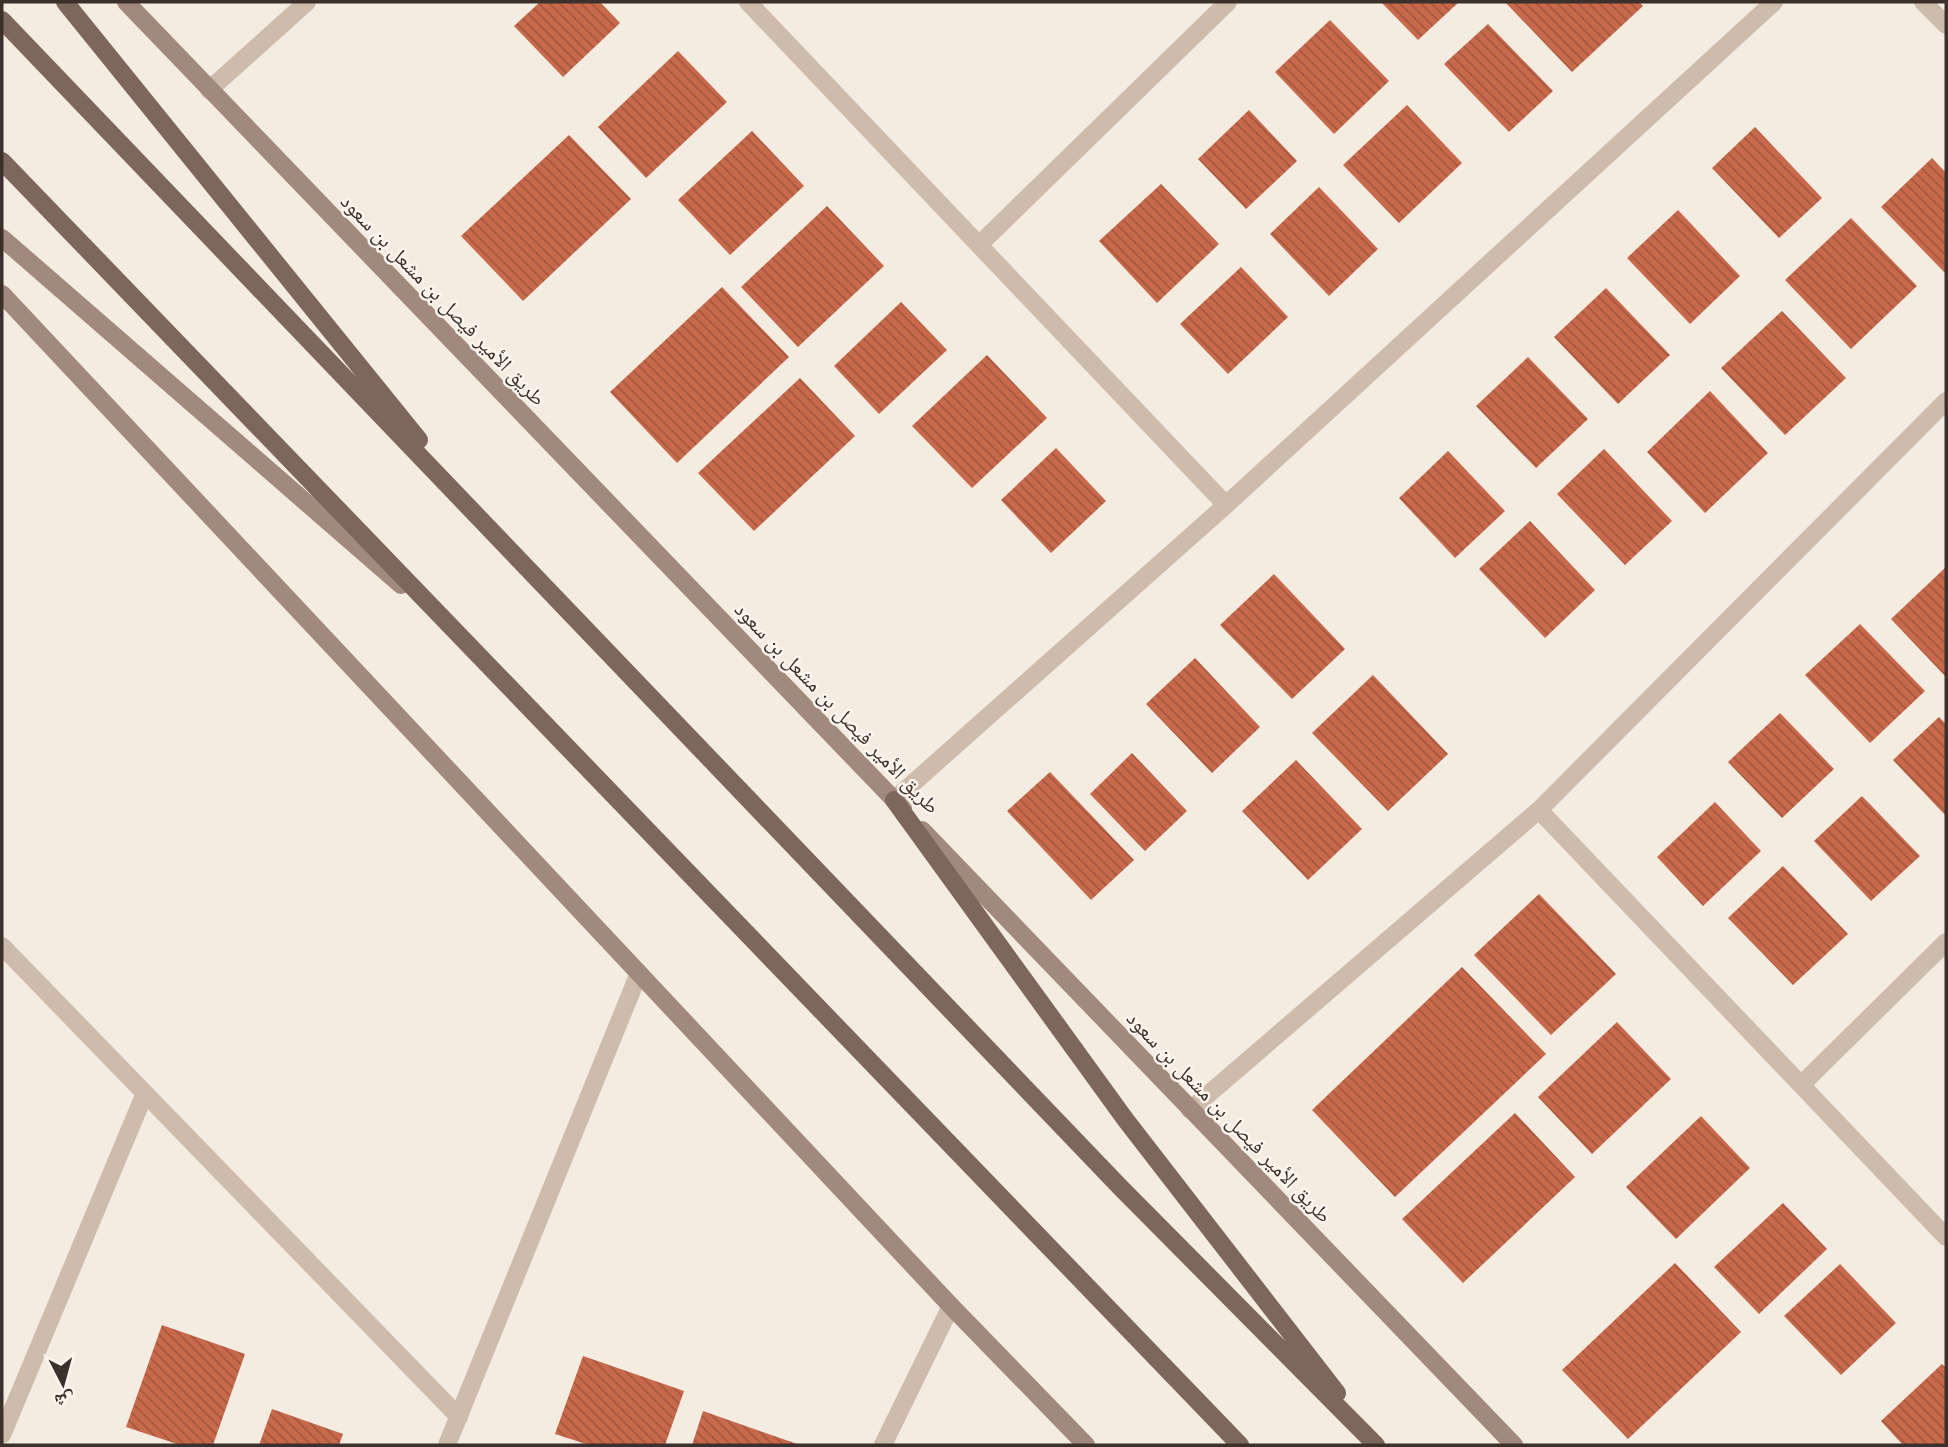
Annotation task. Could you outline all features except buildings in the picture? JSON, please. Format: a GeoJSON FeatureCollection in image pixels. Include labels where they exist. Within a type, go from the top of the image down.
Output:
{"type":"FeatureCollection","features":[{"type":"Feature","properties":{"kind":"main road"},"geometry":{"type":"LineString","coordinates":[[65,2],[494,532]]}},
{"type":"Feature","properties":{"kind":"main road","name":"طريق الأمير فيصل بن مشعل بن سعود"},"geometry":{"type":"LineString","coordinates":[[126,2],[1514,1445]]}},
{"type":"Feature","properties":{"kind":"main road"},"geometry":{"type":"LineString","coordinates":[[2,20],[1121,1188],[1377,1445]]}},
{"type":"Feature","properties":{"kind":"main road"},"geometry":{"type":"LineString","coordinates":[[2,161],[1240,1445]]}},
{"type":"Feature","properties":{"kind":"main road"},"geometry":{"type":"LineString","coordinates":[[2,238],[458,634]]}},
{"type":"Feature","properties":{"kind":"main road"},"geometry":{"type":"LineString","coordinates":[[2,294],[951,1306],[1086,1445]]}},
{"type":"Feature","properties":{"kind":"main road"},"geometry":{"type":"LineString","coordinates":[[894,800],[1125,1119],[1377,1445]]}},
{"type":"Feature","properties":{"kind":"street"},"geometry":{"type":"LineString","coordinates":[[209,90],[307,2]]}},
{"type":"Feature","properties":{"kind":"street"},"geometry":{"type":"LineString","coordinates":[[748,2],[1226,505]]}},
{"type":"Feature","properties":{"kind":"street"},"geometry":{"type":"LineString","coordinates":[[979,245],[1228,2]]}},
{"type":"Feature","properties":{"kind":"street"},"geometry":{"type":"LineString","coordinates":[[894,800],[1226,505],[1774,2]]}},
{"type":"Feature","properties":{"kind":"street"},"geometry":{"type":"LineString","coordinates":[[1923,2],[1946,25]]}},
{"type":"Feature","properties":{"kind":"street"},"geometry":{"type":"LineString","coordinates":[[1190,1110],[1539,810],[1946,401]]}},
{"type":"Feature","properties":{"kind":"street"},"geometry":{"type":"LineString","coordinates":[[1539,810],[1946,1237]]}},
{"type":"Feature","properties":{"kind":"street"},"geometry":{"type":"LineString","coordinates":[[1801,1085],[1946,942]]}},
{"type":"Feature","properties":{"kind":"street"},"geometry":{"type":"LineString","coordinates":[[2,947],[459,1417]]}},
{"type":"Feature","properties":{"kind":"street"},"geometry":{"type":"LineString","coordinates":[[447,1445],[639,973]]}},
{"type":"Feature","properties":{"kind":"street"},"geometry":{"type":"LineString","coordinates":[[2,1434],[145,1093]]}},
{"type":"Feature","properties":{"kind":"street"},"geometry":{"type":"LineString","coordinates":[[883,1445],[951,1306]]}}]}
